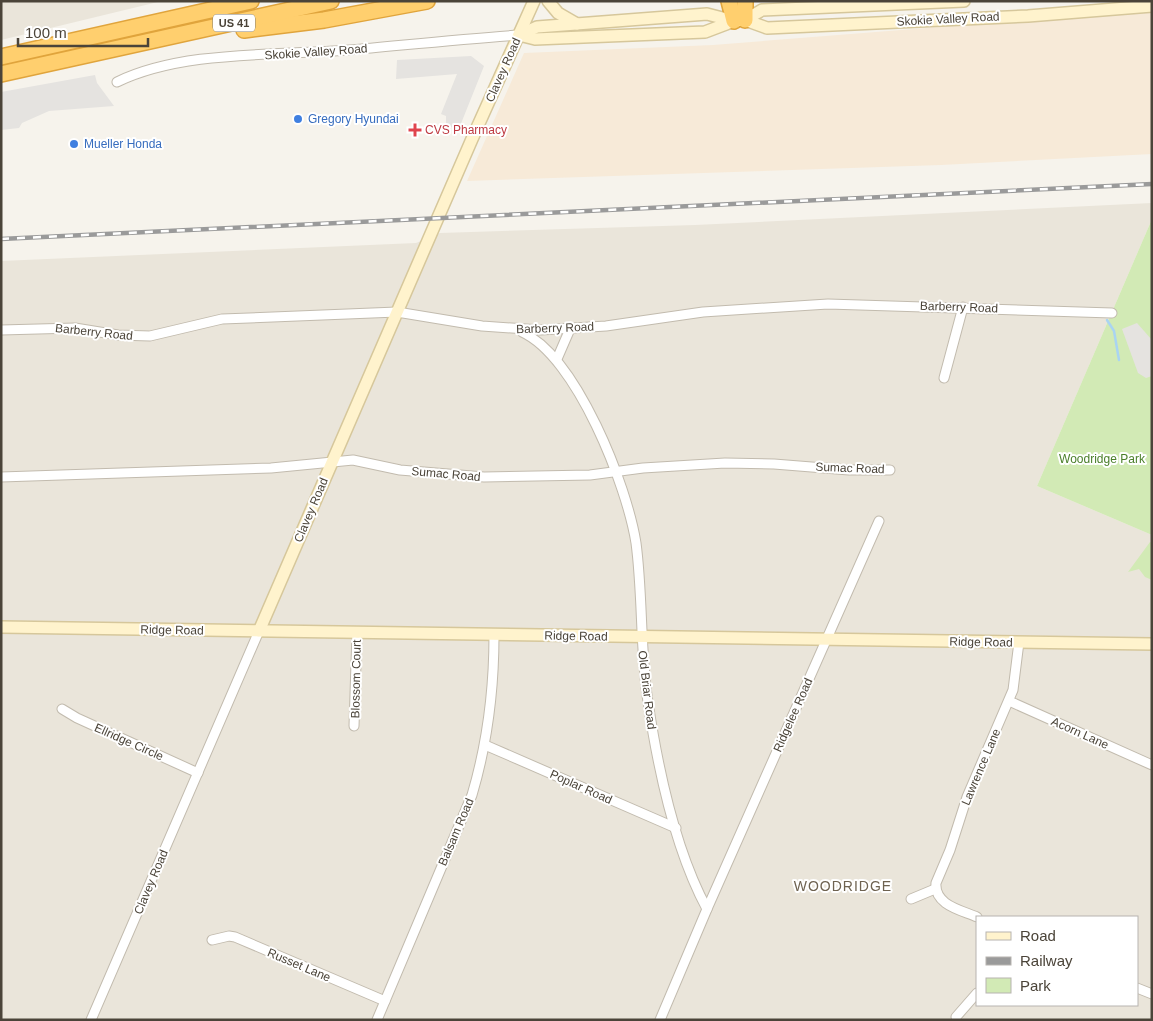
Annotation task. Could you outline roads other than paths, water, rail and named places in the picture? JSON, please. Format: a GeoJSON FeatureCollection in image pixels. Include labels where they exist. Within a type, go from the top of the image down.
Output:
{"type":"FeatureCollection","features":[{"type":"Feature","properties":{"kind":"highway","name":"US 41"},"geometry":{"type":"LineString","coordinates":[[1,57],[252,1]]}},
{"type":"Feature","properties":{"kind":"highway","name":"US 41"},"geometry":{"type":"LineString","coordinates":[[1,74],[331,1]]}},
{"type":"Feature","properties":{"kind":"highway"},"geometry":{"type":"LineString","coordinates":[[137,44],[160,44],[276,25],[324,20],[427,1]]}},
{"type":"Feature","properties":{"kind":"highway"},"geometry":{"type":"LineString","coordinates":[[730,1],[740,21]]}},
{"type":"Feature","properties":{"kind":"highway"},"geometry":{"type":"LineString","coordinates":[[740,21],[744,1]]}},
{"type":"Feature","properties":{"kind":"street","name":"Clavey Road"},"geometry":{"type":"LineString","coordinates":[[93,1019],[258,631],[534,1]]}},
{"type":"Feature","properties":{"kind":"street"},"geometry":{"type":"LineString","coordinates":[[548,1],[558,13],[579,24]]}},
{"type":"Feature","properties":{"kind":"street","name":"Skokie Valley Road"},"geometry":{"type":"LineString","coordinates":[[117,82],[161,65],[202,59],[348,50],[519,35],[535,39],[705,32],[740,21],[762,10],[964,1]]}},
{"type":"Feature","properties":{"kind":"street","name":"Skokie Valley Road"},"geometry":{"type":"LineString","coordinates":[[519,35],[536,27],[708,14],[767,28],[1028,16],[1130,4],[1152,6]]}},
{"type":"Feature","properties":{"kind":"street","name":"Barberry Road"},"geometry":{"type":"LineString","coordinates":[[1,330],[75,328],[118,335],[150,336],[222,319],[397,312],[517,330],[570,329],[748,307],[873,304],[1112,313]]}},
{"type":"Feature","properties":{"kind":"street"},"geometry":{"type":"LineString","coordinates":[[944,378],[963,307]]}},
{"type":"Feature","properties":{"kind":"street"},"geometry":{"type":"LineString","coordinates":[[557,359],[570,329]]}},
{"type":"Feature","properties":{"kind":"street","name":"Old Briar Road"},"geometry":{"type":"LineString","coordinates":[[517,330],[531,336],[557,359],[572,380],[593,420],[626,503],[636,543],[641,637],[653,736],[676,828],[707,909]]}},
{"type":"Feature","properties":{"kind":"street","name":"Sumac Road"},"geometry":{"type":"LineString","coordinates":[[1,477],[271,468],[353,460],[400,470],[484,477],[533,478],[725,463],[783,464],[849,470],[890,470]]}},
{"type":"Feature","properties":{"kind":"street","name":"Ridgelee Road"},"geometry":{"type":"LineString","coordinates":[[707,909],[879,521]]}},
{"type":"Feature","properties":{"kind":"street","name":"Ridge Road"},"geometry":{"type":"LineString","coordinates":[[1,627],[1152,644]]}},
{"type":"Feature","properties":{"kind":"street","name":"Blossom Court"},"geometry":{"type":"LineString","coordinates":[[354,726],[356,632]]}},
{"type":"Feature","properties":{"kind":"street","name":"Balsam Road"},"geometry":{"type":"LineString","coordinates":[[377,1020],[467,808],[486,745],[492,706],[494,634]]}},
{"type":"Feature","properties":{"kind":"street","name":"Lawrence Lane"},"geometry":{"type":"LineString","coordinates":[[935,889],[938,875],[950,850],[967,797],[1009,701],[1018,664],[1019,642]]}},
{"type":"Feature","properties":{"kind":"street","name":"Acorn Lane"},"geometry":{"type":"LineString","coordinates":[[1009,701],[1152,765]]}},
{"type":"Feature","properties":{"kind":"street","name":"Ellridge Circle"},"geometry":{"type":"LineString","coordinates":[[62,709],[77,718],[198,773]]}},
{"type":"Feature","properties":{"kind":"street","name":"Poplar Road"},"geometry":{"type":"LineString","coordinates":[[486,745],[676,828]]}},
{"type":"Feature","properties":{"kind":"street"},"geometry":{"type":"LineString","coordinates":[[911,899],[935,889],[941,900],[976,917]]}},
{"type":"Feature","properties":{"kind":"street"},"geometry":{"type":"LineString","coordinates":[[660,1020],[707,909]]}},
{"type":"Feature","properties":{"kind":"street","name":"Russet Lane"},"geometry":{"type":"LineString","coordinates":[[212,940],[229,936],[236,937],[385,1001]]}},
{"type":"Feature","properties":{"kind":"street"},"geometry":{"type":"LineString","coordinates":[[1138,988],[1152,994]]}},
{"type":"Feature","properties":{"kind":"street"},"geometry":{"type":"LineString","coordinates":[[956,1018],[976,994]]}},
{"type":"Feature","properties":{"kind":"waterway"},"geometry":{"type":"LineString","coordinates":[[1107,320],[1114,331],[1119,360]]}},
{"type":"Feature","properties":{"kind":"railway"},"geometry":{"type":"LineString","coordinates":[[1,239],[1152,184]]}},
{"type":"Feature","properties":{"kind":"place","name":"Gregory Hyundai"},"geometry":{"type":"Point","coordinates":[298,119]}},
{"type":"Feature","properties":{"kind":"place","name":"CVS Pharmacy"},"geometry":{"type":"Point","coordinates":[415,130]}},
{"type":"Feature","properties":{"kind":"place","name":"Mueller Honda"},"geometry":{"type":"Point","coordinates":[74,144]}},
{"type":"Feature","properties":{"kind":"district","name":"WOODRIDGE"},"geometry":{"type":"Point","coordinates":[843,886]}},
{"type":"Feature","properties":{"kind":"park label","name":"Woodridge Park"},"geometry":{"type":"Point","coordinates":[1102,459]}}]}
